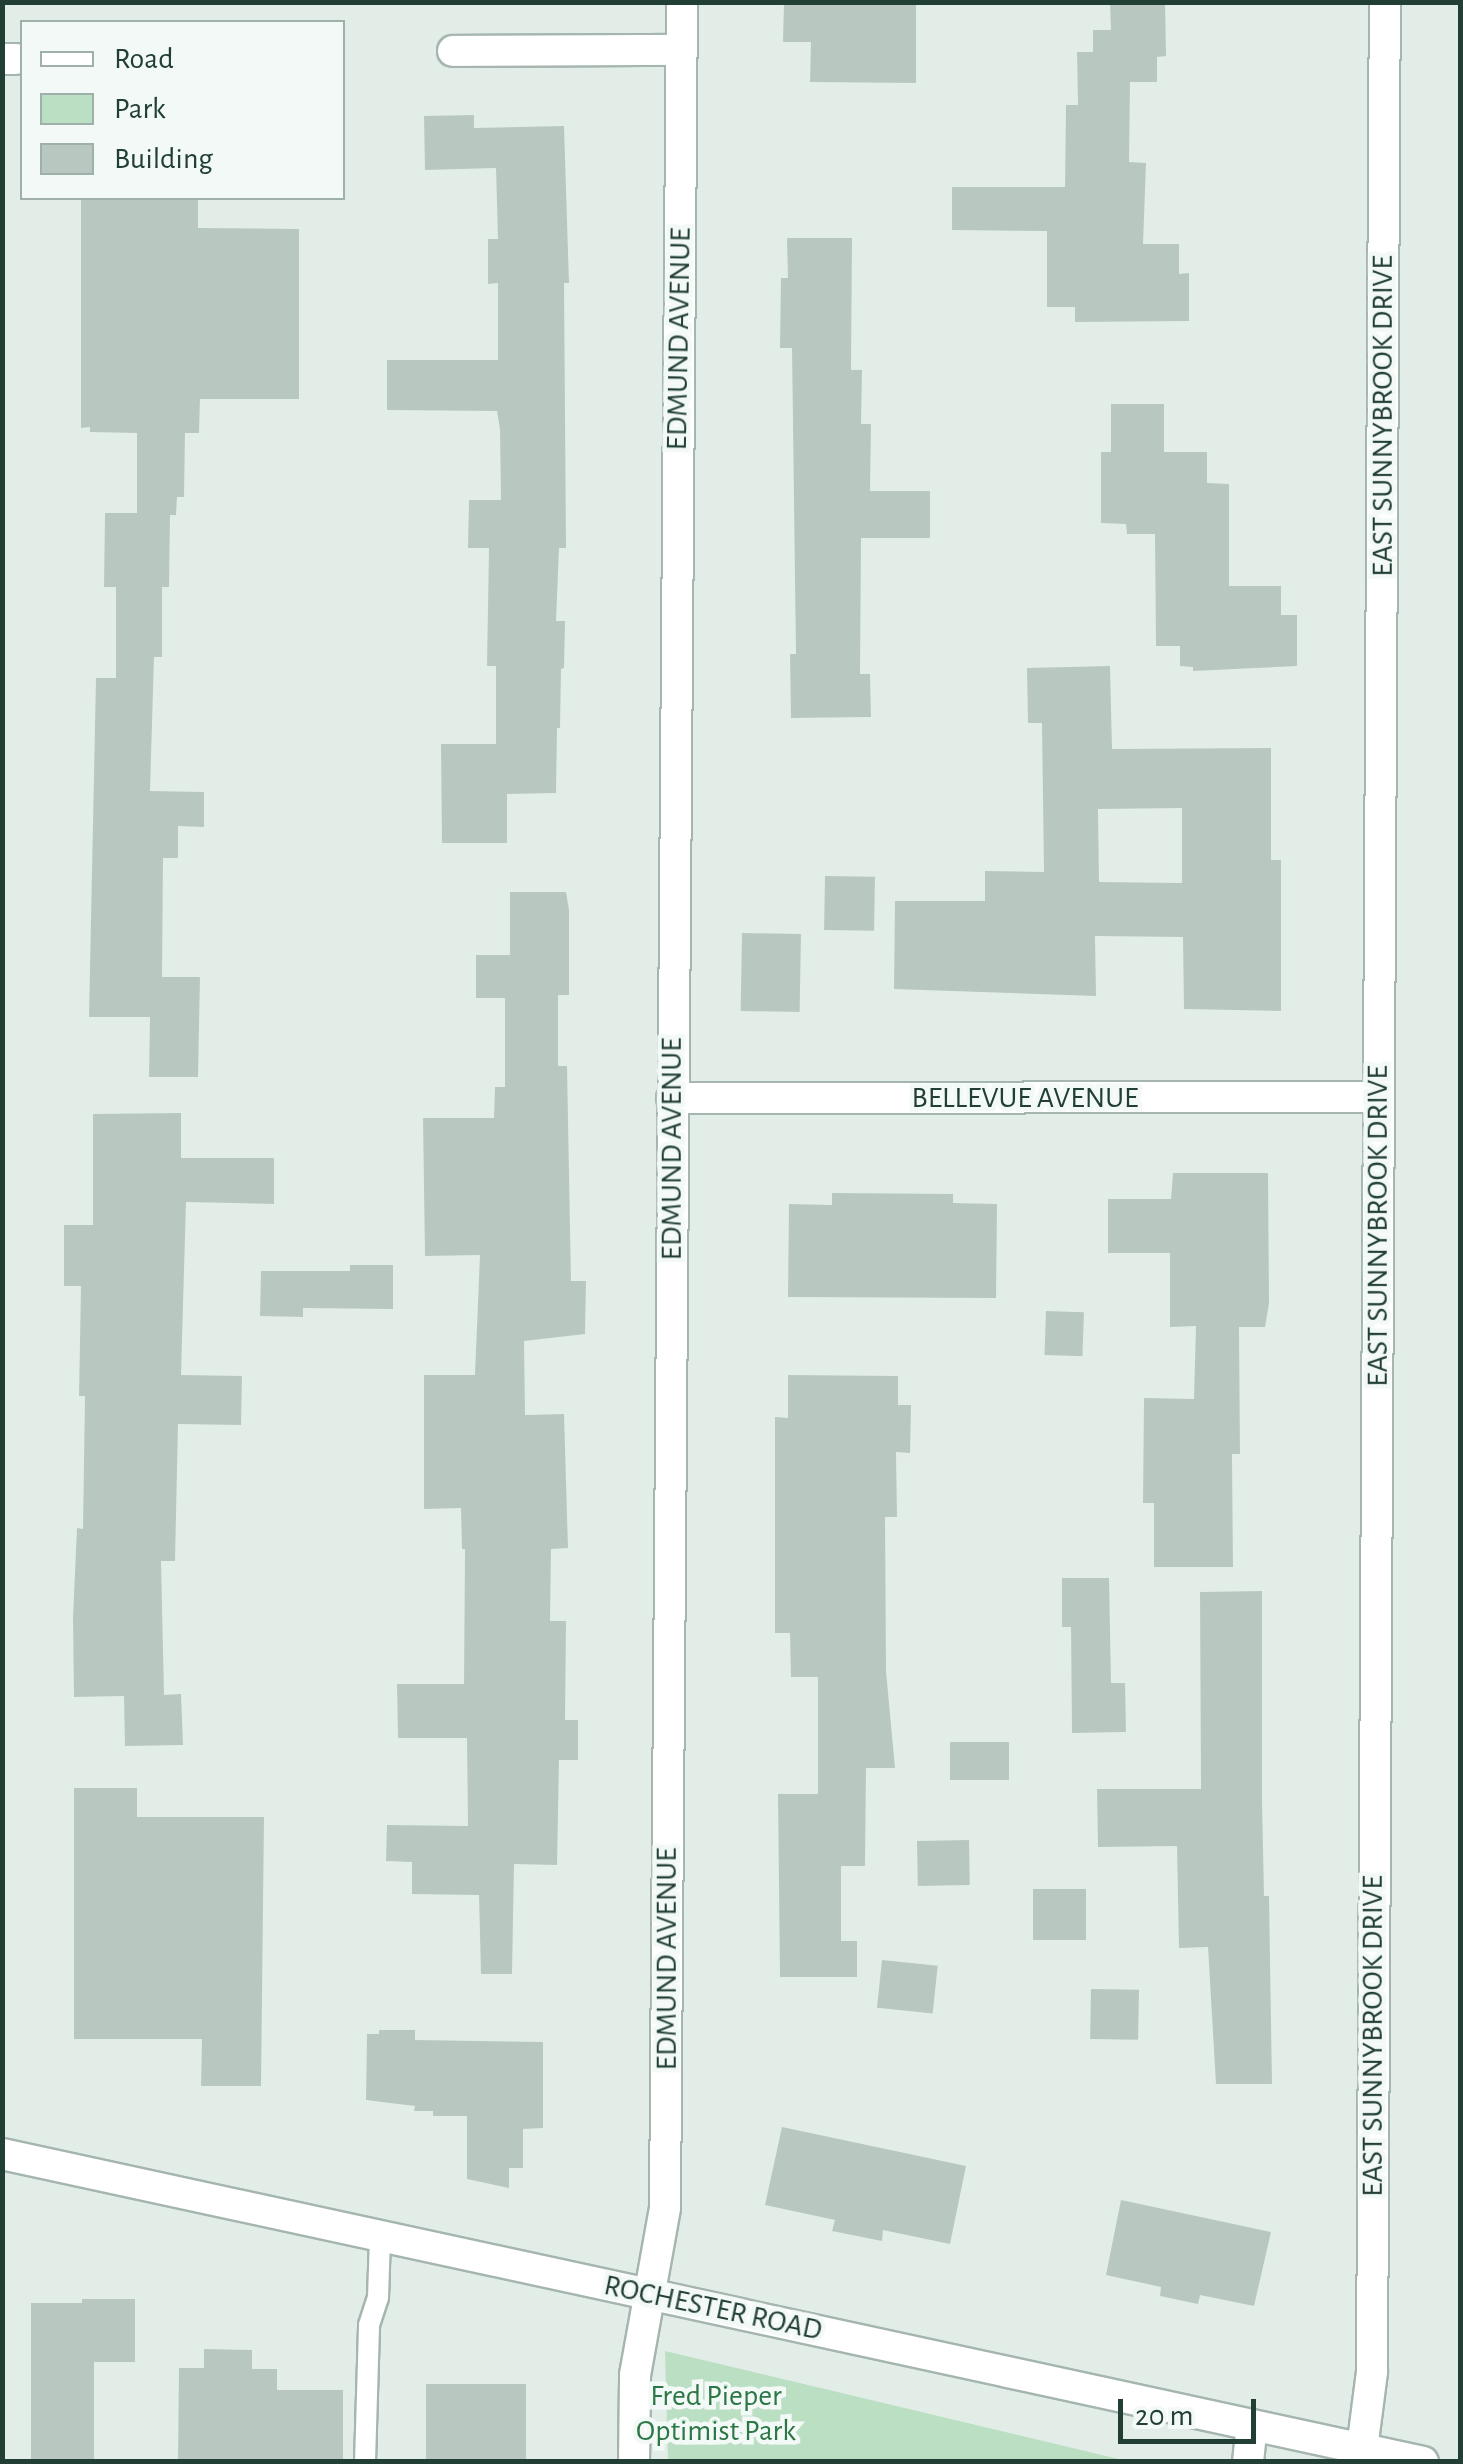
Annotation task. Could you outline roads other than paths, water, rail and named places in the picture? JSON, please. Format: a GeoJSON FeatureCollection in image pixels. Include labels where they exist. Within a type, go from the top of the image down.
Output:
{"type":"FeatureCollection","features":[{"type":"Feature","properties":{"kind":"street","name":"EDMUND AVENUE"},"geometry":{"type":"LineString","coordinates":[[634,2462],[635,2375],[665,2208],[682,2]]}},
{"type":"Feature","properties":{"kind":"street","name":"EAST SUNNYBROOK DRIVE"},"geometry":{"type":"LineString","coordinates":[[1362,2448],[1372,2372],[1385,2]]}},
{"type":"Feature","properties":{"kind":"street"},"geometry":{"type":"LineString","coordinates":[[453,51],[682,50]]}},
{"type":"Feature","properties":{"kind":"street","name":"BELLEVUE AVENUE"},"geometry":{"type":"LineString","coordinates":[[672,1098],[1378,1097]]}},
{"type":"Feature","properties":{"kind":"street","name":"ROCHESTER ROAD"},"geometry":{"type":"LineString","coordinates":[[2,2154],[1423,2462]]}},
{"type":"Feature","properties":{"kind":"street"},"geometry":{"type":"LineString","coordinates":[[1248,2462],[1252,2425]]}},
{"type":"Feature","properties":{"kind":"lane"},"geometry":{"type":"LineString","coordinates":[[365,2462],[368,2326],[378,2298],[380,2237]]}},
{"type":"Feature","properties":{"kind":"park label","name":"Fred Pieper Optimist Park"},"geometry":{"type":"Point","coordinates":[716,2413]}}]}
